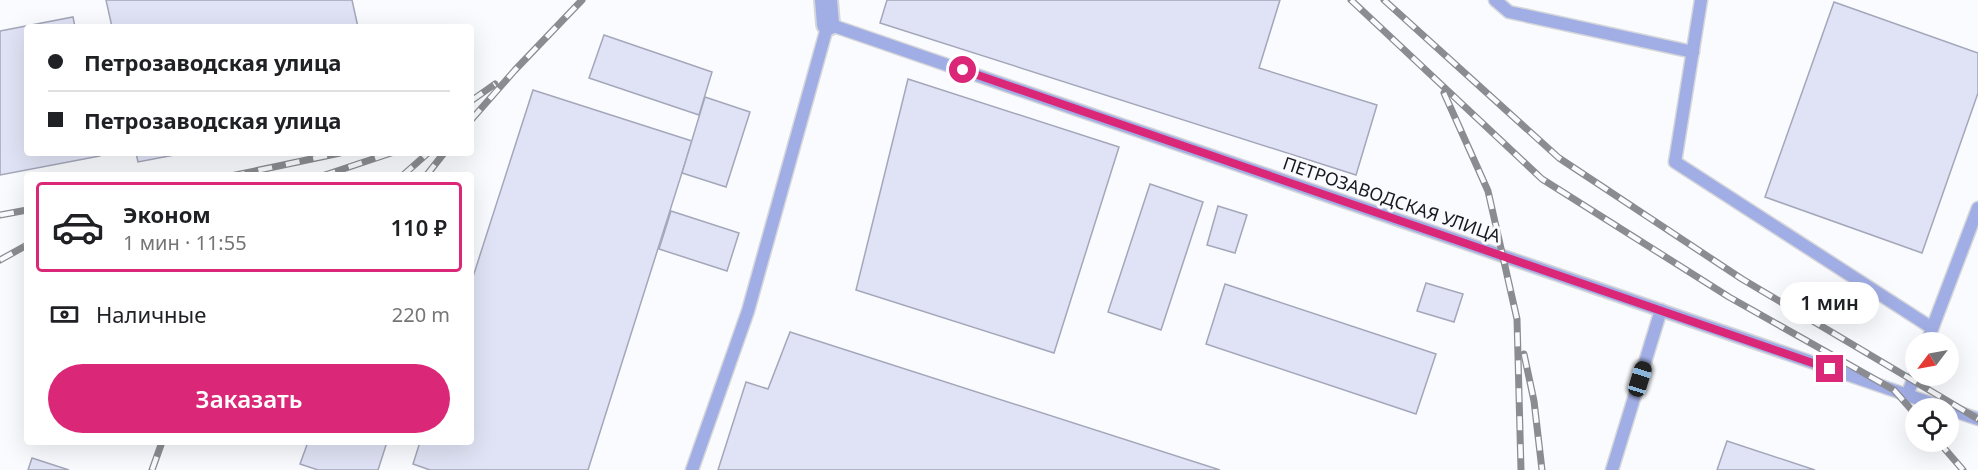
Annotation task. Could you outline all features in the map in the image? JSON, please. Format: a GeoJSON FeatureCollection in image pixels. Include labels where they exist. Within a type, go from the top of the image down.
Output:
{"type":"FeatureCollection","features":[{"type":"Feature","properties":{"kind":"street"},"geometry":{"type":"LineString","coordinates":[[826,0],[828,24]]}},
{"type":"Feature","properties":{"kind":"lane"},"geometry":{"type":"LineString","coordinates":[[1495,0],[1509,12],[1693,52]]}},
{"type":"Feature","properties":{"kind":"lane"},"geometry":{"type":"LineString","coordinates":[[1701,0],[1675,162],[1932,328]]}},
{"type":"Feature","properties":{"kind":"lane","name":"ПЕТРОЗАВОДСКАЯ УЛИЦА"},"geometry":{"type":"LineString","coordinates":[[828,24],[1915,398]]}},
{"type":"Feature","properties":{"kind":"lane"},"geometry":{"type":"LineString","coordinates":[[692,470],[748,311],[828,24]]}},
{"type":"Feature","properties":{"kind":"lane"},"geometry":{"type":"LineString","coordinates":[[1931,332],[1978,208]]}},
{"type":"Feature","properties":{"kind":"lane"},"geometry":{"type":"LineString","coordinates":[[1612,470],[1661,310]]}},
{"type":"Feature","properties":{"kind":"lane"},"geometry":{"type":"LineString","coordinates":[[1907,395],[1911,386]]}},
{"type":"Feature","properties":{"kind":"lane","name":"ПЕТРОЗАВОДСКАЯ УЛИЦА"},"geometry":{"type":"LineString","coordinates":[[1959,413],[1978,419]]}},
{"type":"Feature","properties":{"kind":"building"},"geometry":{"type":"Polygon","coordinates":[[[106,0],[352,0],[357,24],[111,24],[106,0]]]}},
{"type":"Feature","properties":{"kind":"building"},"geometry":{"type":"Polygon","coordinates":[[[887,0],[1280,0],[1259,68],[1377,105],[1356,175],[880,23],[887,0]]]}},
{"type":"Feature","properties":{"kind":"building"},"geometry":{"type":"Polygon","coordinates":[[[1834,2],[1978,53],[1978,93],[1922,253],[1765,197],[1834,2]]]}},
{"type":"Feature","properties":{"kind":"building"},"geometry":{"type":"Polygon","coordinates":[[[73,17],[74,24],[36,24],[73,17]]]}},
{"type":"Feature","properties":{"kind":"building"},"geometry":{"type":"Polygon","coordinates":[[[24,26],[24,156],[100,156],[0,175],[0,31],[24,26]]]}},
{"type":"Feature","properties":{"kind":"building"},"geometry":{"type":"Polygon","coordinates":[[[604,35],[712,72],[699,115],[589,78],[604,35]]]}},
{"type":"Feature","properties":{"kind":"building"},"geometry":{"type":"Polygon","coordinates":[[[908,79],[1119,147],[1054,353],[856,290],[908,79]]]}},
{"type":"Feature","properties":{"kind":"building"},"geometry":{"type":"Polygon","coordinates":[[[533,90],[692,141],[588,470],[430,470],[413,464],[419,445],[474,445],[474,274],[533,90]]]}},
{"type":"Feature","properties":{"kind":"building"},"geometry":{"type":"Polygon","coordinates":[[[705,97],[750,112],[726,187],[682,173],[705,97]]]}},
{"type":"Feature","properties":{"kind":"building"},"geometry":{"type":"Polygon","coordinates":[[[137,156],[169,156],[138,162],[137,156]]]}},
{"type":"Feature","properties":{"kind":"building"},"geometry":{"type":"Polygon","coordinates":[[[1150,184],[1203,202],[1161,330],[1108,312],[1150,184]]]}},
{"type":"Feature","properties":{"kind":"building"},"geometry":{"type":"Polygon","coordinates":[[[1218,206],[1247,215],[1235,253],[1207,245],[1218,206]]]}},
{"type":"Feature","properties":{"kind":"building"},"geometry":{"type":"Polygon","coordinates":[[[671,211],[739,233],[727,271],[659,249],[671,211]]]}},
{"type":"Feature","properties":{"kind":"building"},"geometry":{"type":"Polygon","coordinates":[[[1426,283],[1463,294],[1454,322],[1417,311],[1426,283]]]}},
{"type":"Feature","properties":{"kind":"building"},"geometry":{"type":"Polygon","coordinates":[[[1225,284],[1436,354],[1416,414],[1206,344],[1225,284]]]}},
{"type":"Feature","properties":{"kind":"building"},"geometry":{"type":"Polygon","coordinates":[[[790,332],[1220,470],[718,470],[746,382],[768,389],[790,332]]]}},
{"type":"Feature","properties":{"kind":"building"},"geometry":{"type":"Polygon","coordinates":[[[1727,441],[1815,470],[1717,470],[1727,441]]]}},
{"type":"Feature","properties":{"kind":"building"},"geometry":{"type":"Polygon","coordinates":[[[307,445],[386,445],[378,470],[318,470],[300,464],[307,445]]]}},
{"type":"Feature","properties":{"kind":"building"},"geometry":{"type":"Polygon","coordinates":[[[32,458],[69,470],[28,470],[32,458]]]}},
{"type":"Feature","properties":{"kind":"railway"},"geometry":{"type":"LineString","coordinates":[[474,117],[582,0]]}},
{"type":"Feature","properties":{"kind":"railway"},"geometry":{"type":"LineString","coordinates":[[1351,0],[1542,179],[1729,297],[1894,390],[1905,402]]}},
{"type":"Feature","properties":{"kind":"railway"},"geometry":{"type":"LineString","coordinates":[[1384,0],[1559,158],[1742,279],[1978,419]]}},
{"type":"Feature","properties":{"kind":"railway"},"geometry":{"type":"LineString","coordinates":[[474,99],[495,84]]}},
{"type":"Feature","properties":{"kind":"railway"},"geometry":{"type":"LineString","coordinates":[[1444,93],[1488,191],[1517,319],[1521,470]]}},
{"type":"Feature","properties":{"kind":"railway"},"geometry":{"type":"LineString","coordinates":[[250,172],[326,156]]}},
{"type":"Feature","properties":{"kind":"railway"},"geometry":{"type":"LineString","coordinates":[[334,172],[382,156]]}},
{"type":"Feature","properties":{"kind":"railway"},"geometry":{"type":"LineString","coordinates":[[407,172],[425,156]]}},
{"type":"Feature","properties":{"kind":"railway"},"geometry":{"type":"LineString","coordinates":[[429,172],[442,156]]}},
{"type":"Feature","properties":{"kind":"railway"},"geometry":{"type":"LineString","coordinates":[[0,215],[24,211]]}},
{"type":"Feature","properties":{"kind":"railway"},"geometry":{"type":"LineString","coordinates":[[0,260],[24,247]]}},
{"type":"Feature","properties":{"kind":"railway"},"geometry":{"type":"LineString","coordinates":[[1524,354],[1534,401],[1542,470]]}},
{"type":"Feature","properties":{"kind":"railway"},"geometry":{"type":"LineString","coordinates":[[152,470],[161,445]]}},
{"type":"Feature","properties":{"kind":"railway"},"geometry":{"type":"LineString","coordinates":[[1947,452],[1963,470]]}},
{"type":"Feature","properties":{"kind":"route"},"geometry":{"type":"LineString","coordinates":[[963,70],[1830,369]]}}]}
